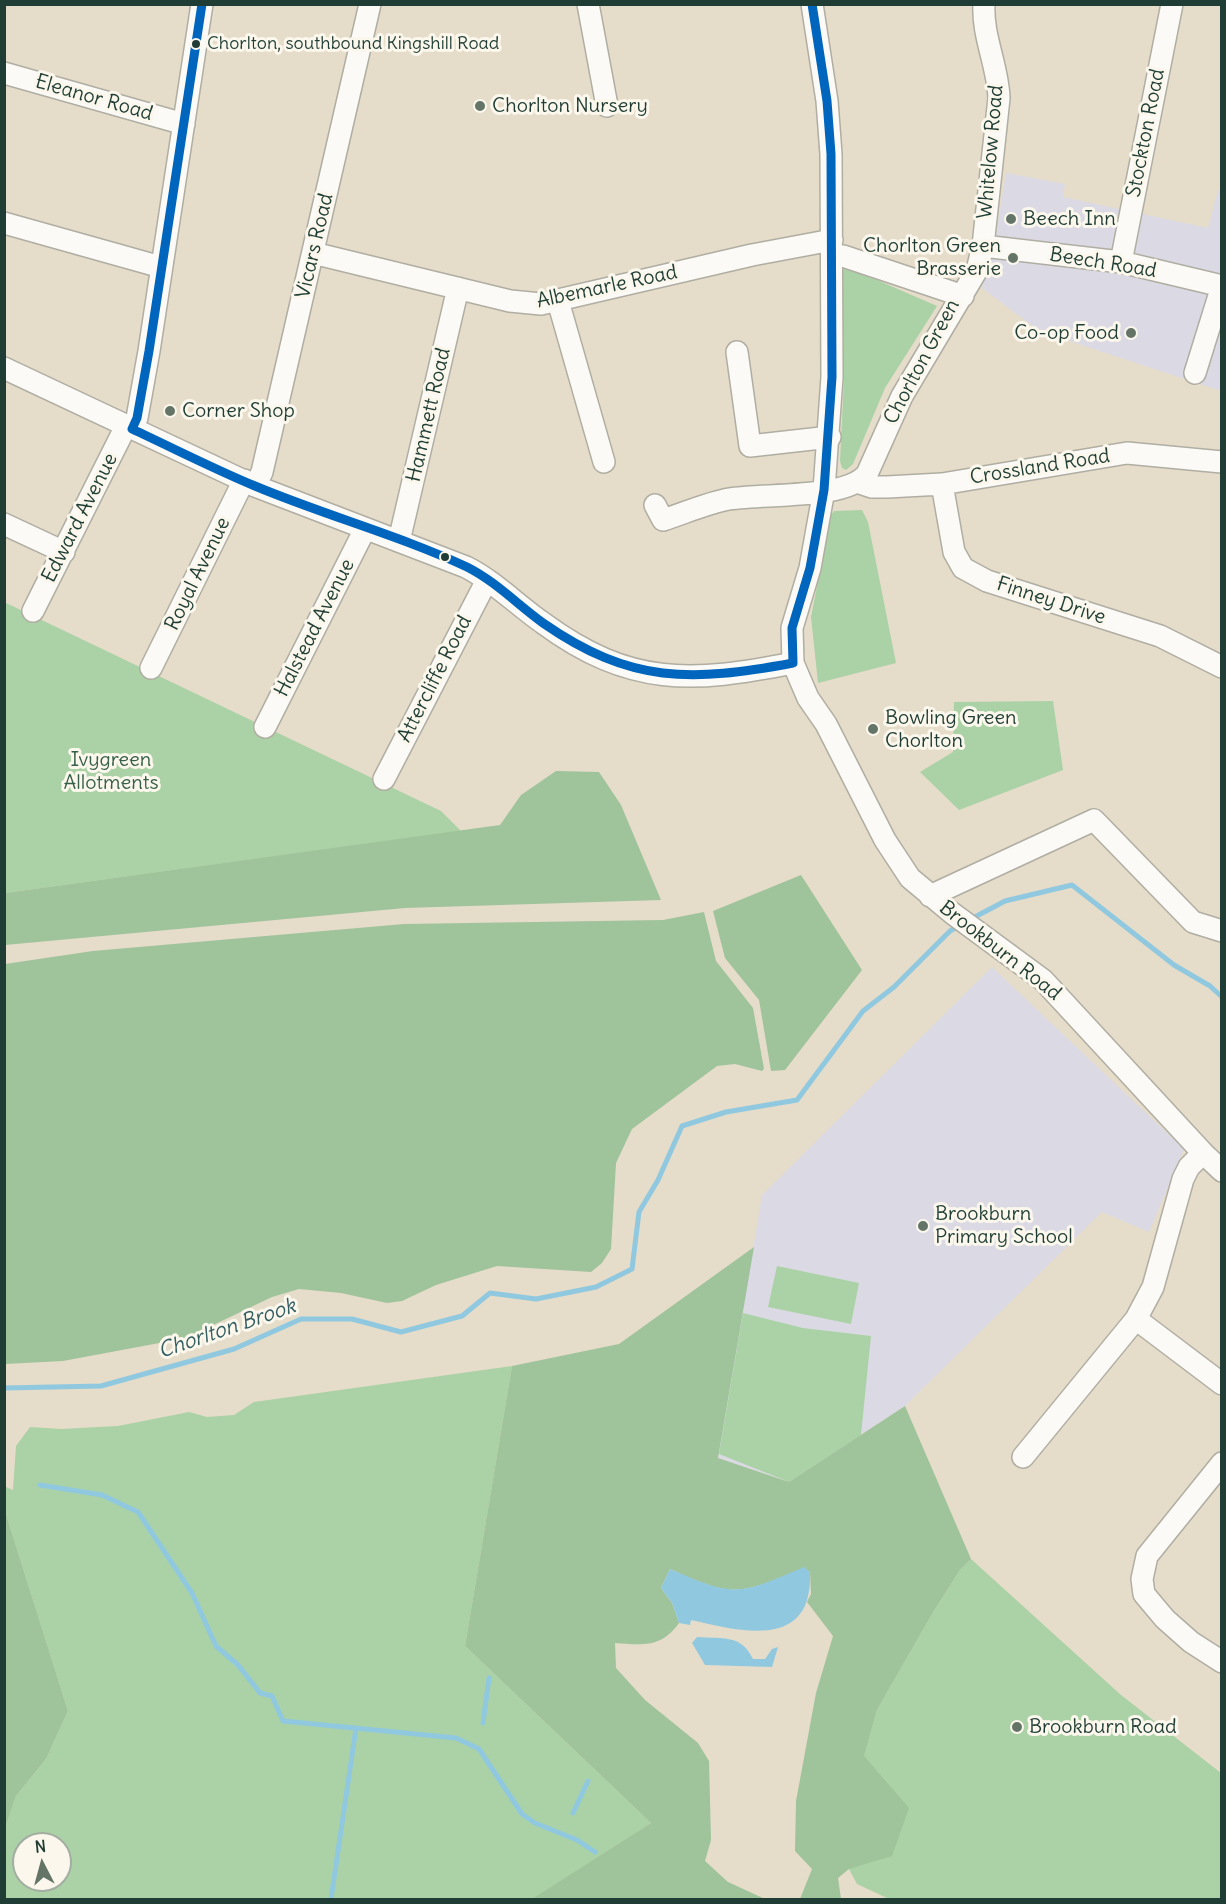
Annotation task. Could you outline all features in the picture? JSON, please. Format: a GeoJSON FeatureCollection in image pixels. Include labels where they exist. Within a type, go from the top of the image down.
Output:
{"type":"FeatureCollection","features":[{"type":"Feature","properties":{"kind":"street","name":"Edward Avenue"},"geometry":{"type":"LineString","coordinates":[[33,611],[129,427],[137,418],[202,4]]}},
{"type":"Feature","properties":{"kind":"street","name":"Vicars Road"},"geometry":{"type":"LineString","coordinates":[[250,483],[262,472],[370,4]]}},
{"type":"Feature","properties":{"kind":"street"},"geometry":{"type":"LineString","coordinates":[[588,4],[607,106]]}},
{"type":"Feature","properties":{"kind":"street","name":"Brookburn Road"},"geometry":{"type":"LineString","coordinates":[[812,4],[827,101],[832,248],[832,376],[830,437],[824,490],[810,567],[792,628],[793,663],[800,682],[826,724],[885,840],[910,878],[954,915],[1035,974],[1062,998],[1221,1171]]}},
{"type":"Feature","properties":{"kind":"street","name":"Whitelow Road"},"geometry":{"type":"LineString","coordinates":[[963,296],[977,270],[983,246],[999,98],[995,64],[985,27],[984,4]]}},
{"type":"Feature","properties":{"kind":"street","name":"Stockton Road"},"geometry":{"type":"LineString","coordinates":[[1121,262],[1172,4]]}},
{"type":"Feature","properties":{"kind":"street","name":"Eleanor Road"},"geometry":{"type":"LineString","coordinates":[[4,73],[184,124]]}},
{"type":"Feature","properties":{"kind":"street"},"geometry":{"type":"LineString","coordinates":[[4,223],[161,267]]}},
{"type":"Feature","properties":{"kind":"street","name":"Beech Road"},"geometry":{"type":"LineString","coordinates":[[983,246],[1121,262],[1221,286]]}},
{"type":"Feature","properties":{"kind":"street","name":"Albemarle Road"},"geometry":{"type":"LineString","coordinates":[[313,253],[510,302],[541,304],[558,302],[752,255],[832,248]]}},
{"type":"Feature","properties":{"kind":"street","name":"Chorlton Green"},"geometry":{"type":"LineString","coordinates":[[832,248],[843,256],[963,296],[902,396],[867,474],[860,483]]}},
{"type":"Feature","properties":{"kind":"street"},"geometry":{"type":"LineString","coordinates":[[1195,373],[1221,286]]}},
{"type":"Feature","properties":{"kind":"street","name":"Hammett Road"},"geometry":{"type":"LineString","coordinates":[[399,541],[458,288]]}},
{"type":"Feature","properties":{"kind":"street"},"geometry":{"type":"LineString","coordinates":[[558,302],[604,462]]}},
{"type":"Feature","properties":{"kind":"street"},"geometry":{"type":"LineString","coordinates":[[736,352],[750,446],[830,437]]}},
{"type":"Feature","properties":{"kind":"street"},"geometry":{"type":"LineString","coordinates":[[4,368],[250,483],[466,567],[487,580],[560,636],[625,668],[650,675],[704,676],[748,672],[793,663]]}},
{"type":"Feature","properties":{"kind":"street","name":"Crossland Road"},"geometry":{"type":"LineString","coordinates":[[860,483],[887,487],[942,484],[1127,453],[1221,462]]}},
{"type":"Feature","properties":{"kind":"street","name":"Royal Avenue"},"geometry":{"type":"LineString","coordinates":[[151,668],[250,483]]}},
{"type":"Feature","properties":{"kind":"street"},"geometry":{"type":"LineString","coordinates":[[655,505],[663,520],[728,499],[841,490],[860,483]]}},
{"type":"Feature","properties":{"kind":"street","name":"Finney Drive"},"geometry":{"type":"LineString","coordinates":[[942,484],[954,552],[963,568],[987,581],[1160,636],[1221,666]]}},
{"type":"Feature","properties":{"kind":"street"},"geometry":{"type":"LineString","coordinates":[[4,524],[64,552]]}},
{"type":"Feature","properties":{"kind":"street","name":"Halstead Avenue"},"geometry":{"type":"LineString","coordinates":[[265,727],[365,529]]}},
{"type":"Feature","properties":{"kind":"street","name":"Attercliffe Road"},"geometry":{"type":"LineString","coordinates":[[384,779],[487,580]]}},
{"type":"Feature","properties":{"kind":"street"},"geometry":{"type":"LineString","coordinates":[[930,896],[1094,820],[1193,922],[1221,931]]}},
{"type":"Feature","properties":{"kind":"street"},"geometry":{"type":"LineString","coordinates":[[1023,1457],[1136,1319],[1153,1287],[1183,1179],[1189,1167],[1203,1153]]}},
{"type":"Feature","properties":{"kind":"street"},"geometry":{"type":"LineString","coordinates":[[1136,1319],[1221,1384]]}},
{"type":"Feature","properties":{"kind":"street"},"geometry":{"type":"LineString","coordinates":[[1221,1464],[1147,1556],[1142,1579],[1144,1594],[1165,1619],[1191,1642],[1221,1662]]}},
{"type":"Feature","properties":{"kind":"shaded area"},"geometry":{"type":"Polygon","coordinates":[[[1006,173],[1065,184],[1063,197],[1208,228],[1218,190],[1221,191],[1221,391],[1039,331],[982,288],[996,236],[1006,173]]]}},
{"type":"Feature","properties":{"kind":"shaded area","name":"Brookburn Primary School"},"geometry":{"type":"Polygon","coordinates":[[[992,967],[1184,1149],[1149,1232],[1102,1212],[905,1406],[789,1482],[718,1458],[762,1195],[992,967]]]}},
{"type":"Feature","properties":{"kind":"green space"},"geometry":{"type":"Polygon","coordinates":[[[847,267],[937,306],[885,388],[853,464],[846,470],[842,468],[840,461],[844,379],[842,271],[847,267]]]}},
{"type":"Feature","properties":{"kind":"green space"},"geometry":{"type":"Polygon","coordinates":[[[862,510],[868,522],[896,663],[818,683],[811,617],[831,515],[834,511],[862,510]]]}},
{"type":"Feature","properties":{"kind":"green space","name":"Ivygreen Allotments"},"geometry":{"type":"Polygon","coordinates":[[[4,602],[441,811],[461,831],[5,893],[4,602]]]}},
{"type":"Feature","properties":{"kind":"green space"},"geometry":{"type":"Polygon","coordinates":[[[1053,701],[1063,770],[959,810],[920,772],[953,752],[954,702],[1053,701]]]}},
{"type":"Feature","properties":{"kind":"green space"},"geometry":{"type":"Polygon","coordinates":[[[556,771],[599,772],[621,805],[661,900],[405,908],[5,945],[5,893],[500,825],[521,795],[556,771]]]}},
{"type":"Feature","properties":{"kind":"green space"},"geometry":{"type":"Polygon","coordinates":[[[801,875],[862,970],[785,1070],[771,1071],[759,1000],[725,958],[713,911],[801,875]]]}},
{"type":"Feature","properties":{"kind":"green space"},"geometry":{"type":"Polygon","coordinates":[[[704,912],[716,961],[753,1008],[764,1069],[762,1071],[735,1064],[717,1066],[632,1129],[616,1163],[611,1249],[602,1263],[591,1272],[497,1266],[436,1285],[402,1301],[387,1303],[341,1293],[299,1289],[272,1297],[186,1338],[63,1361],[5,1364],[5,964],[93,951],[404,924],[663,920],[704,912]]]}},
{"type":"Feature","properties":{"kind":"green space"},"geometry":{"type":"Polygon","coordinates":[[[754,1247],[718,1458],[789,1482],[905,1406],[971,1559],[960,1570],[932,1614],[877,1710],[864,1756],[909,1808],[892,1856],[849,1869],[838,1878],[841,1899],[800,1899],[812,1869],[795,1851],[796,1801],[816,1693],[833,1636],[807,1602],[811,1594],[810,1572],[804,1568],[751,1588],[724,1589],[670,1569],[661,1588],[672,1603],[679,1623],[658,1641],[643,1644],[615,1643],[616,1668],[645,1700],[698,1743],[709,1761],[711,1840],[705,1861],[728,1882],[765,1899],[532,1899],[651,1823],[465,1646],[512,1366],[619,1344],[754,1247]]]}},
{"type":"Feature","properties":{"kind":"green space"},"geometry":{"type":"Polygon","coordinates":[[[777,1266],[859,1283],[851,1324],[768,1307],[777,1266]]]}},
{"type":"Feature","properties":{"kind":"green space"},"geometry":{"type":"Polygon","coordinates":[[[743,1313],[803,1328],[871,1336],[861,1435],[789,1482],[719,1454],[743,1313]]]}},
{"type":"Feature","properties":{"kind":"green space"},"geometry":{"type":"Polygon","coordinates":[[[512,1366],[465,1646],[651,1823],[532,1900],[5,1899],[4,1828],[16,1796],[46,1759],[68,1711],[5,1511],[6,1487],[13,1490],[16,1446],[30,1427],[61,1429],[118,1426],[189,1412],[207,1417],[234,1415],[254,1402],[512,1366]]]}},
{"type":"Feature","properties":{"kind":"green space"},"geometry":{"type":"Polygon","coordinates":[[[5,1511],[68,1711],[46,1759],[16,1796],[5,1827],[5,1511]]]}},
{"type":"Feature","properties":{"kind":"green space","name":"Brookburn Road"},"geometry":{"type":"Polygon","coordinates":[[[971,1559],[1121,1695],[1221,1773],[1221,1899],[889,1899],[857,1884],[849,1869],[855,1786],[877,1710],[932,1614],[960,1570],[971,1559]]]}},
{"type":"Feature","properties":{"kind":"water"},"geometry":{"type":"Polygon","coordinates":[[[804,1567],[810,1572],[808,1597],[800,1614],[787,1625],[771,1630],[732,1629],[691,1620],[690,1625],[679,1623],[672,1603],[661,1588],[670,1569],[710,1585],[737,1589],[750,1588],[804,1567]]]}},
{"type":"Feature","properties":{"kind":"water"},"geometry":{"type":"Polygon","coordinates":[[[697,1637],[730,1639],[743,1645],[753,1659],[765,1659],[772,1649],[778,1647],[772,1667],[705,1665],[692,1643],[697,1637]]]}},
{"type":"Feature","properties":{"kind":"waterway","name":"Chorlton Brook"},"geometry":{"type":"LineString","coordinates":[[971,919],[1005,901],[1072,885],[1174,965],[1210,986],[1222,997]]}},
{"type":"Feature","properties":{"kind":"waterway","name":"Chorlton Brook"},"geometry":{"type":"LineString","coordinates":[[4,1388],[101,1386],[234,1349],[301,1319],[352,1319],[401,1332],[462,1316],[490,1293],[536,1299],[596,1287],[632,1269],[639,1212],[658,1180],[682,1126],[726,1112],[797,1100],[863,1011],[894,987],[950,931],[960,925]]}},
{"type":"Feature","properties":{"kind":"waterway"},"geometry":{"type":"LineString","coordinates":[[40,1485],[102,1495],[138,1512],[192,1593],[216,1646],[238,1665],[260,1693],[272,1696],[283,1721],[456,1738],[479,1749],[522,1814],[535,1823],[577,1840],[595,1852]]}},
{"type":"Feature","properties":{"kind":"waterway"},"geometry":{"type":"LineString","coordinates":[[483,1723],[489,1678]]}},
{"type":"Feature","properties":{"kind":"waterway"},"geometry":{"type":"LineString","coordinates":[[331,1899],[356,1728]]}},
{"type":"Feature","properties":{"kind":"waterway"},"geometry":{"type":"LineString","coordinates":[[573,1813],[588,1781]]}},
{"type":"Feature","properties":{"kind":"transit line"},"geometry":{"type":"LineString","coordinates":[[202,4],[149,351],[137,418],[132,429],[255,486],[416,545],[467,567],[497,586],[543,623],[605,658],[663,673],[692,675],[793,663],[792,628],[810,568],[824,490],[832,377],[831,154],[827,101],[812,4]]}},
{"type":"Feature","properties":{"kind":"place","name":"Chorlton, southbound Kingshill Road"},"geometry":{"type":"Point","coordinates":[196,44]}},
{"type":"Feature","properties":{"kind":"place","name":"Chorlton Nursery"},"geometry":{"type":"Point","coordinates":[480,106]}},
{"type":"Feature","properties":{"kind":"place","name":"Beech Inn"},"geometry":{"type":"Point","coordinates":[1011,219]}},
{"type":"Feature","properties":{"kind":"place","name":"Chorlton Green Brasserie"},"geometry":{"type":"Point","coordinates":[1013,258]}},
{"type":"Feature","properties":{"kind":"place","name":"Co-op Food"},"geometry":{"type":"Point","coordinates":[1131,333]}},
{"type":"Feature","properties":{"kind":"place","name":"Corner Shop"},"geometry":{"type":"Point","coordinates":[170,411]}},
{"type":"Feature","properties":{"kind":"place","name":"Bowling Green Chorlton"},"geometry":{"type":"Point","coordinates":[873,729]}},
{"type":"Feature","properties":{"kind":"place","name":"Brookburn Primary School"},"geometry":{"type":"Point","coordinates":[923,1226]}},
{"type":"Feature","properties":{"kind":"place","name":"Brookburn Road"},"geometry":{"type":"Point","coordinates":[1017,1727]}}]}
